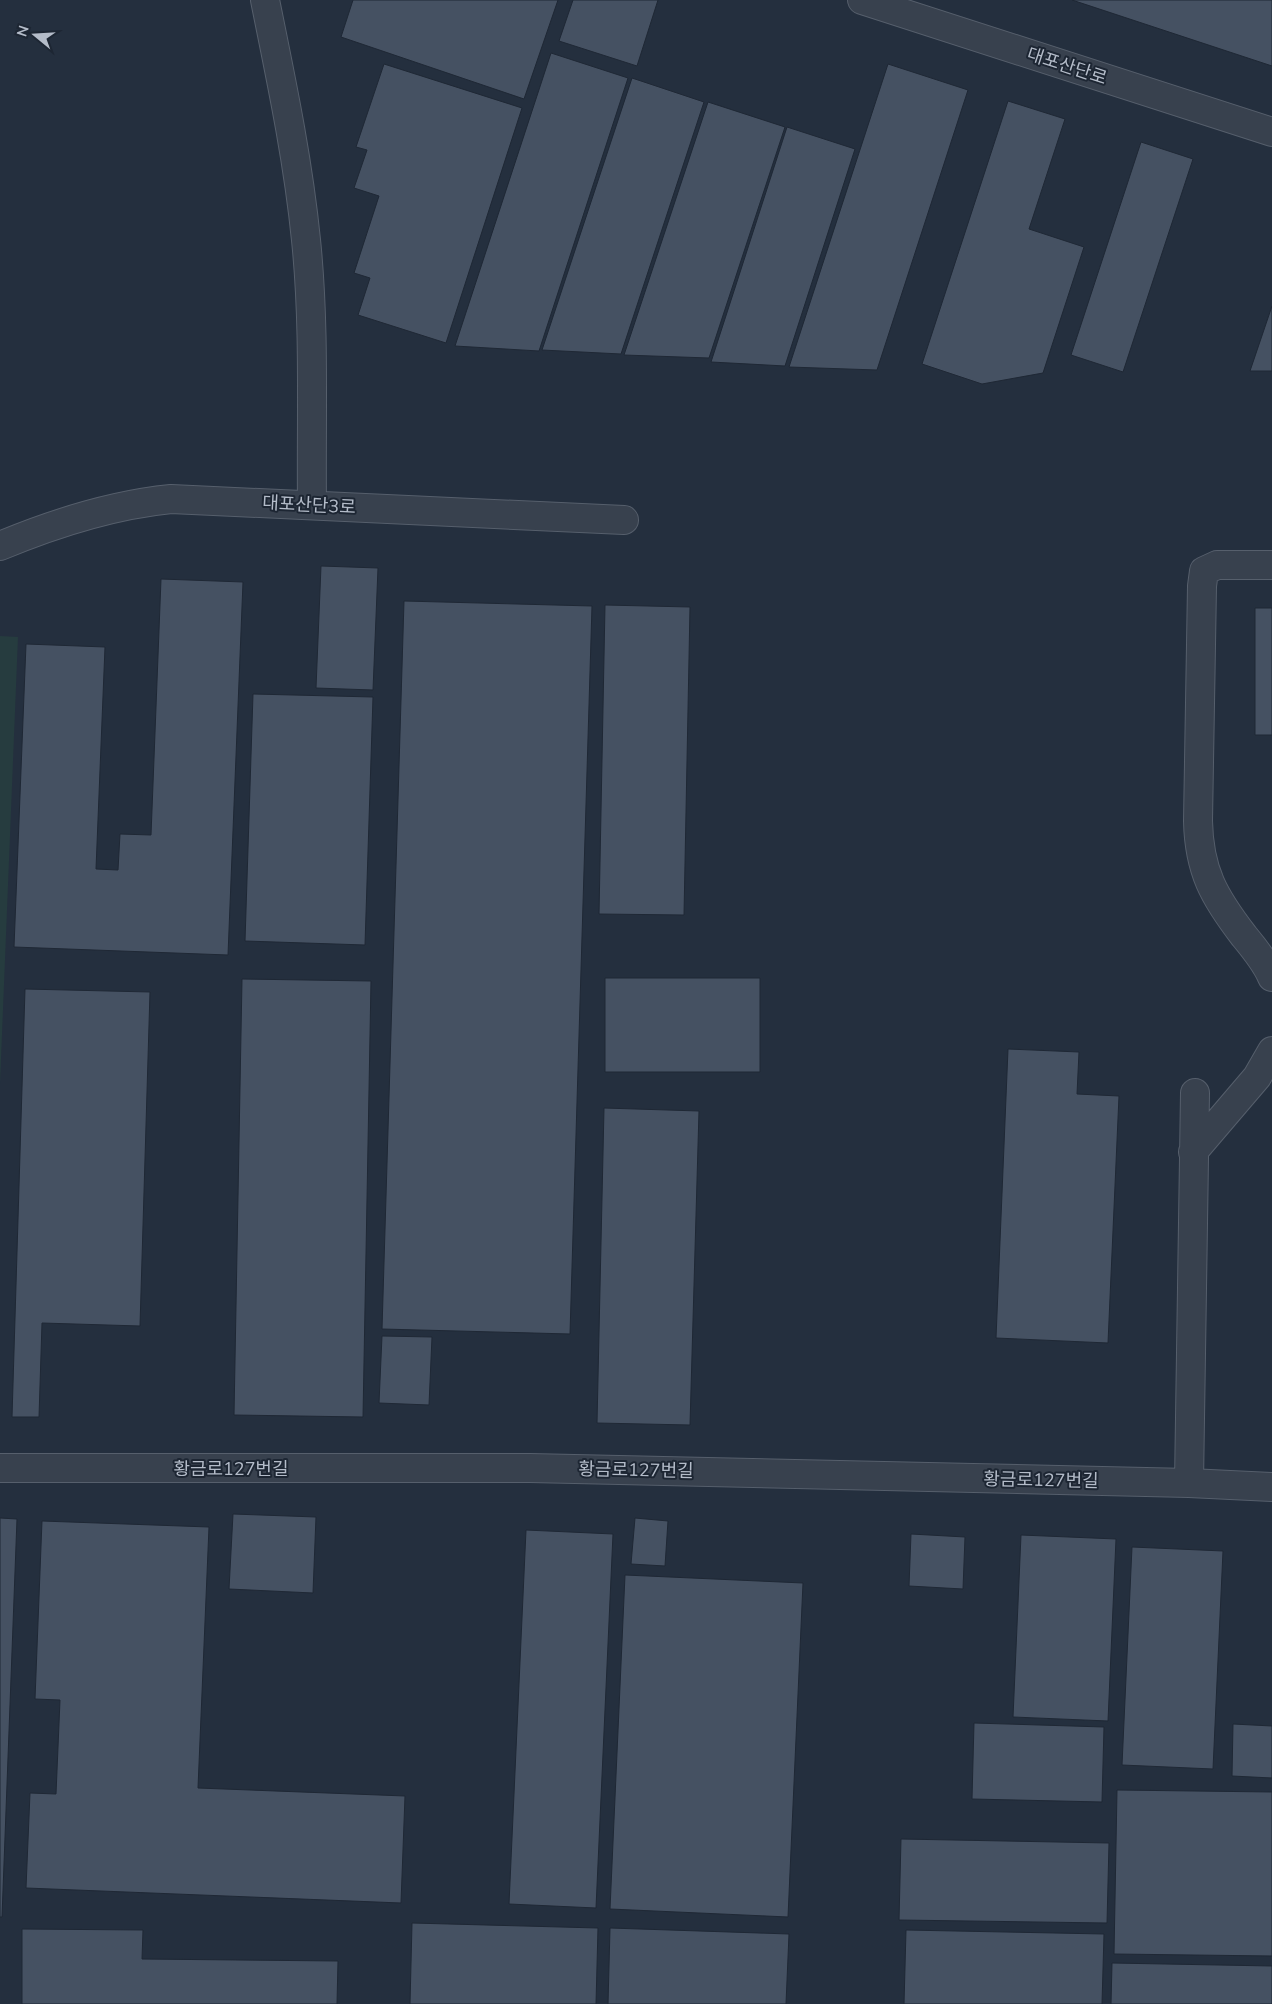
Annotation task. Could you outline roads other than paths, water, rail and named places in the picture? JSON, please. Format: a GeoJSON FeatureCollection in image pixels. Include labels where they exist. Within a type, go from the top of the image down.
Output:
{"type":"FeatureCollection","features":[{"type":"Feature","properties":{"kind":"street"},"geometry":{"type":"LineString","coordinates":[[265,0],[292,141],[306,241],[310,321],[312,505]]}},
{"type":"Feature","properties":{"kind":"street","name":"대포산단로"},"geometry":{"type":"LineString","coordinates":[[862,0],[1272,132]]}},
{"type":"Feature","properties":{"kind":"street","name":"대포산단3로"},"geometry":{"type":"LineString","coordinates":[[0,546],[47,527],[92,513],[137,502],[171,500],[624,520]]}},
{"type":"Feature","properties":{"kind":"street"},"geometry":{"type":"LineString","coordinates":[[1272,565],[1217,565],[1204,571],[1202,586],[1198,821],[1199,845],[1211,886],[1222,907],[1249,942],[1272,977]]}},
{"type":"Feature","properties":{"kind":"street"},"geometry":{"type":"LineString","coordinates":[[1193,1152],[1257,1077],[1272,1051]]}},
{"type":"Feature","properties":{"kind":"street"},"geometry":{"type":"LineString","coordinates":[[1189,1483],[1195,1094]]}},
{"type":"Feature","properties":{"kind":"street","name":"황금로127번길"},"geometry":{"type":"LineString","coordinates":[[0,1468],[530,1468],[1189,1483],[1272,1487]]}}]}
